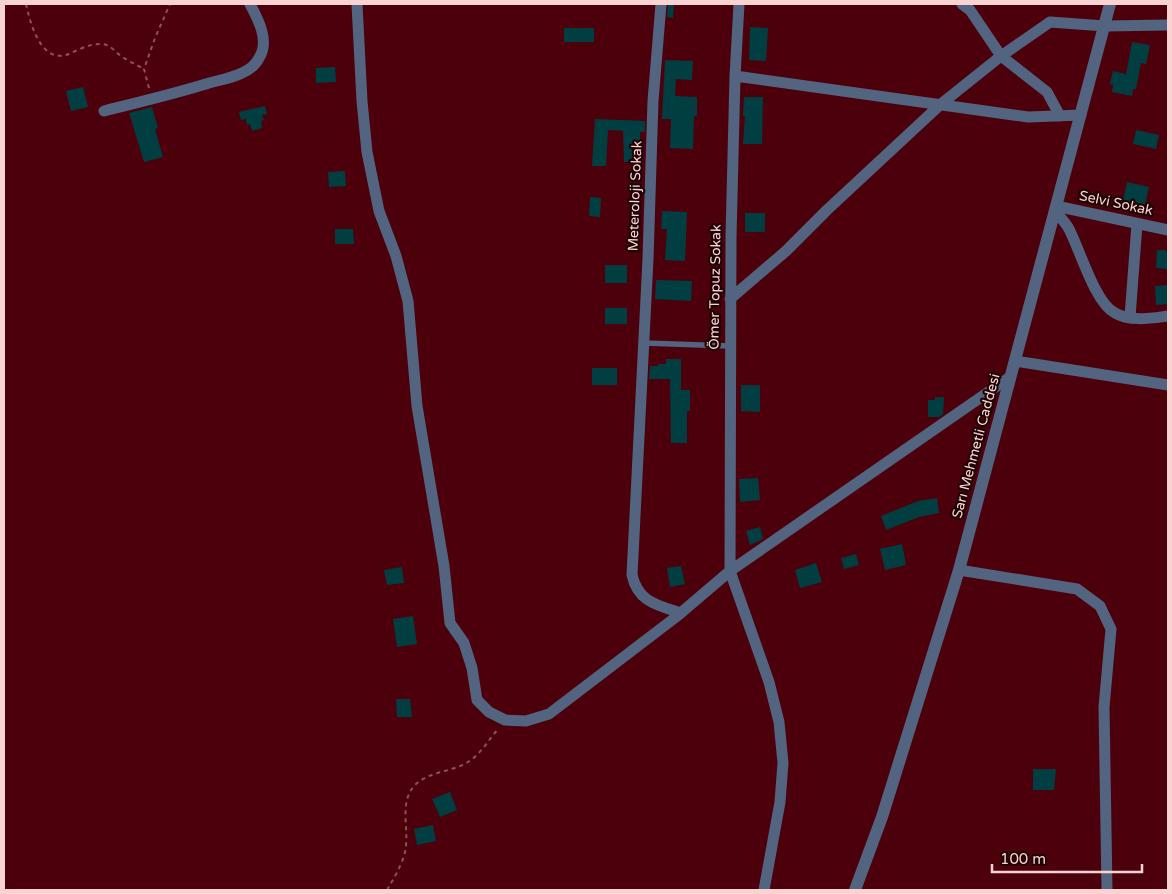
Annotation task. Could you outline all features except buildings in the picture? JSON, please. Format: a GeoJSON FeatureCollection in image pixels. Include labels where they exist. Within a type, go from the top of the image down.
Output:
{"type":"FeatureCollection","features":[{"type":"Feature","properties":{"kind":"street"},"geometry":{"type":"LineString","coordinates":[[104,111],[234,76],[254,65],[260,57],[263,47],[263,33],[250,4]]}},
{"type":"Feature","properties":{"kind":"street"},"geometry":{"type":"LineString","coordinates":[[357,4],[362,101],[367,152],[379,211],[396,256],[408,301],[417,406],[444,566],[450,623],[464,643],[472,668],[477,700],[489,712],[506,720],[526,722],[549,714],[681,613],[730,571],[1010,377]]}},
{"type":"Feature","properties":{"kind":"street","name":"Meteroloji Sokak"},"geometry":{"type":"LineString","coordinates":[[661,4],[653,101],[644,343],[632,575],[636,587],[645,598],[681,613]]}},
{"type":"Feature","properties":{"kind":"street","name":"Ömer Topuz Sokak"},"geometry":{"type":"LineString","coordinates":[[739,4],[735,76],[730,299],[730,571],[769,682],[779,722],[783,763],[780,802],[764,890]]}},
{"type":"Feature","properties":{"kind":"street"},"geometry":{"type":"LineString","coordinates":[[962,4],[970,10],[1000,56],[1047,92],[1060,116]]}},
{"type":"Feature","properties":{"kind":"street","name":"Sarı Mehmetli Caddesi"},"geometry":{"type":"LineString","coordinates":[[855,890],[882,817],[959,570],[1110,4]]}},
{"type":"Feature","properties":{"kind":"street"},"geometry":{"type":"LineString","coordinates":[[730,299],[786,251],[827,210],[941,104],[1000,56],[1050,22],[1105,26],[1168,25]]}},
{"type":"Feature","properties":{"kind":"street"},"geometry":{"type":"LineString","coordinates":[[735,76],[1028,117],[1080,115]]}},
{"type":"Feature","properties":{"kind":"street"},"geometry":{"type":"LineString","coordinates":[[1056,208],[1069,230],[1094,285],[1106,306],[1113,313],[1130,317],[1168,316]]}},
{"type":"Feature","properties":{"kind":"street","name":"Selvi Sokak"},"geometry":{"type":"LineString","coordinates":[[1056,208],[1168,230]]}},
{"type":"Feature","properties":{"kind":"street"},"geometry":{"type":"LineString","coordinates":[[1130,317],[1137,224]]}},
{"type":"Feature","properties":{"kind":"street"},"geometry":{"type":"LineString","coordinates":[[1015,361],[1168,385]]}},
{"type":"Feature","properties":{"kind":"street"},"geometry":{"type":"LineString","coordinates":[[959,570],[1077,589],[1100,606],[1111,629],[1104,707],[1107,890]]}},
{"type":"Feature","properties":{"kind":"lane"},"geometry":{"type":"LineString","coordinates":[[644,343],[730,346]]}},
{"type":"Feature","properties":{"kind":"path"},"geometry":{"type":"LineString","coordinates":[[26,4],[39,42],[46,52],[54,56],[64,56],[91,45],[103,44],[112,47],[121,56],[144,69]]}},
{"type":"Feature","properties":{"kind":"path"},"geometry":{"type":"LineString","coordinates":[[152,99],[144,69],[170,4]]}},
{"type":"Feature","properties":{"kind":"path"},"geometry":{"type":"LineString","coordinates":[[387,890],[405,851],[405,814],[408,798],[416,785],[430,776],[469,762],[480,752],[506,720]]}}]}
